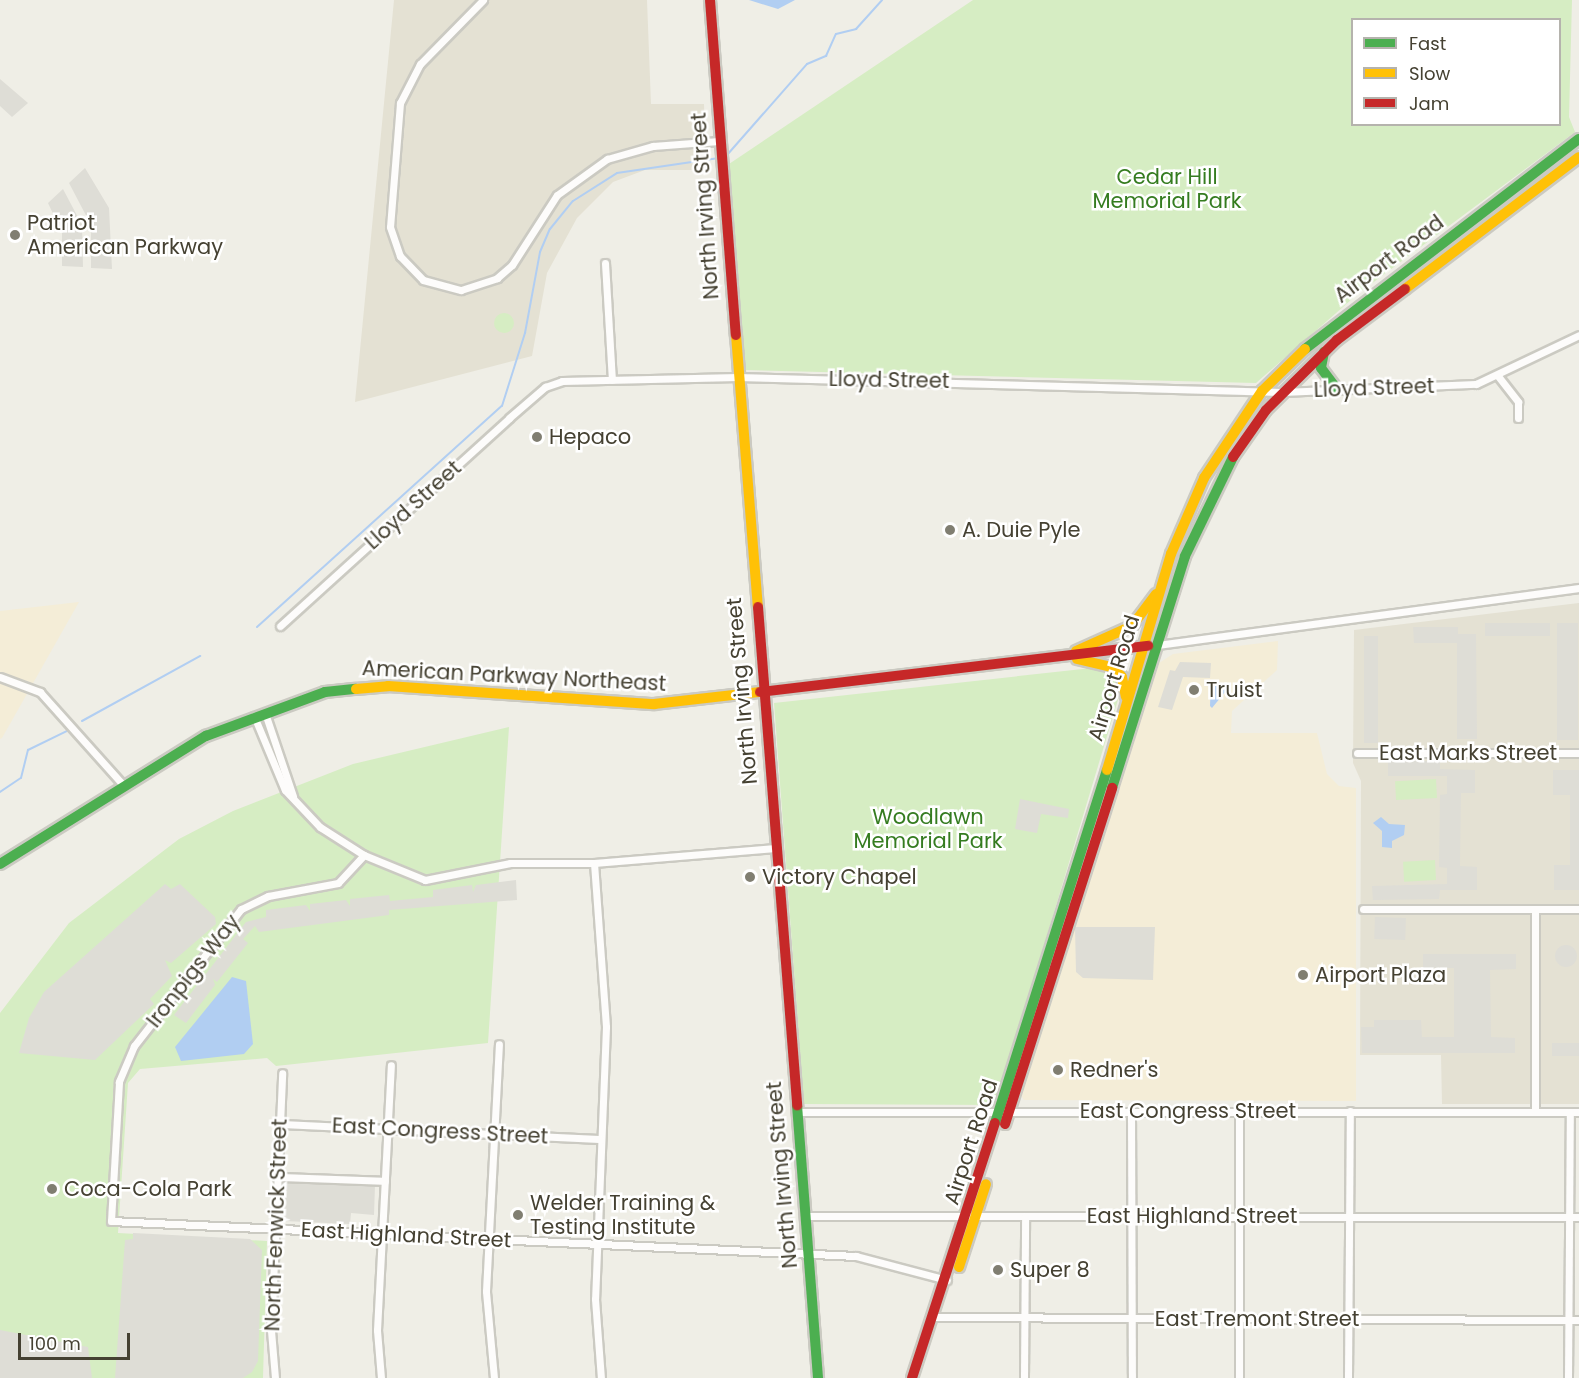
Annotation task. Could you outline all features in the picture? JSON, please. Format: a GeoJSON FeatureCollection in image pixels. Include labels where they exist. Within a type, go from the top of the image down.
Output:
{"type":"FeatureCollection","features":[{"type":"Feature","properties":{"kind":"main road","name":"North Irving Street"},"geometry":{"type":"LineString","coordinates":[[710,0],[761,692],[818,1378]]}},
{"type":"Feature","properties":{"kind":"main road","name":"Airport Road"},"geometry":{"type":"LineString","coordinates":[[1005,1112],[1161,587],[1204,478],[1262,391],[1354,309],[1579,139]]}},
{"type":"Feature","properties":{"kind":"main road","name":"Airport Road"},"geometry":{"type":"LineString","coordinates":[[920,1378],[1157,645],[1208,502],[1247,435],[1282,392],[1324,352],[1579,157]]}},
{"type":"Feature","properties":{"kind":"main road"},"geometry":{"type":"LineString","coordinates":[[1324,352],[1321,368],[1337,389]]}},
{"type":"Feature","properties":{"kind":"main road"},"geometry":{"type":"LineString","coordinates":[[1062,657],[1132,626],[1161,587]]}},
{"type":"Feature","properties":{"kind":"main road","name":"American Parkway Northeast"},"geometry":{"type":"LineString","coordinates":[[0,864],[124,786],[259,712],[325,692],[388,686],[629,704],[676,703],[1157,645]]}},
{"type":"Feature","properties":{"kind":"main road"},"geometry":{"type":"LineString","coordinates":[[1062,657],[1113,667],[1122,677],[1126,703]]}},
{"type":"Feature","properties":{"kind":"main road","name":"Airport Road"},"geometry":{"type":"LineString","coordinates":[[912,1378],[938,1317],[947,1280],[972,1216]]}},
{"type":"Feature","properties":{"kind":"street"},"geometry":{"type":"LineString","coordinates":[[483,0],[420,64],[400,103],[390,227],[400,256],[423,280],[461,290],[497,278],[512,264],[556,195],[607,159],[653,146],[719,141]]}},
{"type":"Feature","properties":{"kind":"street"},"geometry":{"type":"LineString","coordinates":[[605,263],[612,381]]}},
{"type":"Feature","properties":{"kind":"street","name":"Lloyd Street"},"geometry":{"type":"LineString","coordinates":[[280,626],[545,387],[562,381],[738,378],[1282,392],[1476,384],[1498,376],[1579,335]]}},
{"type":"Feature","properties":{"kind":"street"},"geometry":{"type":"LineString","coordinates":[[1498,376],[1518,402],[1518,418]]}},
{"type":"Feature","properties":{"kind":"street"},"geometry":{"type":"LineString","coordinates":[[1157,645],[1579,588]]}},
{"type":"Feature","properties":{"kind":"street"},"geometry":{"type":"LineString","coordinates":[[0,677],[40,692],[124,786]]}},
{"type":"Feature","properties":{"kind":"street"},"geometry":{"type":"LineString","coordinates":[[259,712],[285,790],[320,827],[364,855],[425,880],[510,863],[594,863],[775,849]]}},
{"type":"Feature","properties":{"kind":"street"},"geometry":{"type":"LineString","coordinates":[[259,712],[293,796]]}},
{"type":"Feature","properties":{"kind":"street","name":"East Marks Street"},"geometry":{"type":"LineString","coordinates":[[1357,753],[1579,753]]}},
{"type":"Feature","properties":{"kind":"street","name":"Ironpigs Way"},"geometry":{"type":"LineString","coordinates":[[111,1221],[119,1082],[134,1046],[241,909],[268,896],[338,883],[364,855]]}},
{"type":"Feature","properties":{"kind":"street"},"geometry":{"type":"LineString","coordinates":[[594,863],[606,1027],[597,1244],[601,1378]]}},
{"type":"Feature","properties":{"kind":"street"},"geometry":{"type":"LineString","coordinates":[[1363,909],[1579,909]]}},
{"type":"Feature","properties":{"kind":"street"},"geometry":{"type":"LineString","coordinates":[[1535,909],[1535,1112]]}},
{"type":"Feature","properties":{"kind":"street"},"geometry":{"type":"LineString","coordinates":[[494,1378],[486,1290],[499,1044]]}},
{"type":"Feature","properties":{"kind":"street"},"geometry":{"type":"LineString","coordinates":[[381,1378],[382,1234],[391,1065]]}},
{"type":"Feature","properties":{"kind":"street","name":"North Fenwick Street"},"geometry":{"type":"LineString","coordinates":[[275,1378],[275,1229],[282,1073]]}},
{"type":"Feature","properties":{"kind":"street"},"geometry":{"type":"LineString","coordinates":[[1239,1111],[1239,1378]]}},
{"type":"Feature","properties":{"kind":"street"},"geometry":{"type":"LineString","coordinates":[[1348,1378],[1347,1216],[1350,1111]]}},
{"type":"Feature","properties":{"kind":"street","name":"East Congress Street"},"geometry":{"type":"LineString","coordinates":[[797,1112],[1579,1112]]}},
{"type":"Feature","properties":{"kind":"street"},"geometry":{"type":"LineString","coordinates":[[1131,1112],[1132,1378]]}},
{"type":"Feature","properties":{"kind":"street"},"geometry":{"type":"LineString","coordinates":[[1568,1378],[1570,1112]]}},
{"type":"Feature","properties":{"kind":"street","name":"East Congress Street"},"geometry":{"type":"LineString","coordinates":[[280,1124],[601,1139]]}},
{"type":"Feature","properties":{"kind":"street"},"geometry":{"type":"LineString","coordinates":[[278,1177],[385,1181]]}},
{"type":"Feature","properties":{"kind":"street","name":"East Highland Street"},"geometry":{"type":"LineString","coordinates":[[805,1216],[1579,1217]]}},
{"type":"Feature","properties":{"kind":"street"},"geometry":{"type":"LineString","coordinates":[[1024,1378],[1025,1216]]}},
{"type":"Feature","properties":{"kind":"street","name":"East Highland Street"},"geometry":{"type":"LineString","coordinates":[[111,1221],[875,1259],[947,1280]]}},
{"type":"Feature","properties":{"kind":"street","name":"East Tremont Street"},"geometry":{"type":"LineString","coordinates":[[938,1317],[1579,1320]]}},
{"type":"Feature","properties":{"kind":"shaded area"},"geometry":{"type":"Polygon","coordinates":[[[394,0],[647,0],[651,104],[704,104],[706,170],[645,170],[613,182],[577,218],[547,273],[532,356],[355,402],[394,0]]]}},
{"type":"Feature","properties":{"kind":"shaded area"},"geometry":{"type":"Polygon","coordinates":[[[0,79],[28,103],[12,117],[0,106],[0,79]]]}},
{"type":"Feature","properties":{"kind":"shaded area"},"geometry":{"type":"Polygon","coordinates":[[[85,168],[109,208],[112,269],[91,268],[91,225],[69,183],[85,168]]]}},
{"type":"Feature","properties":{"kind":"shaded area"},"geometry":{"type":"Polygon","coordinates":[[[63,189],[82,225],[83,267],[62,266],[62,233],[48,203],[63,189]]]}},
{"type":"Feature","properties":{"kind":"shaded area"},"geometry":{"type":"Polygon","coordinates":[[[79,602],[2,738],[0,739],[0,611],[79,602]]]}},
{"type":"Feature","properties":{"kind":"shaded area"},"geometry":{"type":"Polygon","coordinates":[[[1579,603],[1579,1104],[1442,1104],[1441,1055],[1360,1055],[1361,781],[1353,763],[1354,630],[1579,603]]]}},
{"type":"Feature","properties":{"kind":"shaded area"},"geometry":{"type":"Polygon","coordinates":[[[1485,623],[1550,623],[1550,636],[1485,636],[1485,623]]]}},
{"type":"Feature","properties":{"kind":"shaded area"},"geometry":{"type":"Polygon","coordinates":[[[1557,623],[1578,623],[1578,740],[1557,740],[1557,623]]]}},
{"type":"Feature","properties":{"kind":"shaded area"},"geometry":{"type":"Polygon","coordinates":[[[1413,627],[1458,627],[1458,634],[1476,634],[1477,739],[1457,739],[1457,643],[1414,643],[1413,627]]]}},
{"type":"Feature","properties":{"kind":"shaded area"},"geometry":{"type":"Polygon","coordinates":[[[1364,636],[1378,636],[1378,743],[1364,743],[1364,636]]]}},
{"type":"Feature","properties":{"kind":"shaded area","name":"Airport Plaza"},"geometry":{"type":"Polygon","coordinates":[[[1278,641],[1277,670],[1232,711],[1231,733],[1317,733],[1327,774],[1339,786],[1356,788],[1356,1101],[1024,1100],[1020,1094],[1159,663],[1173,654],[1278,641]]]}},
{"type":"Feature","properties":{"kind":"shaded area"},"geometry":{"type":"Polygon","coordinates":[[[1180,662],[1211,663],[1210,678],[1183,677],[1172,710],[1158,707],[1170,670],[1175,671],[1180,662]]]}},
{"type":"Feature","properties":{"kind":"shaded area"},"geometry":{"type":"Polygon","coordinates":[[[1388,761],[1440,761],[1440,769],[1475,770],[1475,793],[1461,793],[1460,866],[1477,867],[1477,890],[1440,890],[1439,899],[1373,900],[1372,886],[1447,884],[1447,868],[1439,867],[1440,795],[1447,794],[1447,776],[1388,776],[1388,761]]]}},
{"type":"Feature","properties":{"kind":"shaded area"},"geometry":{"type":"Polygon","coordinates":[[[1553,770],[1579,770],[1579,890],[1554,890],[1554,865],[1570,865],[1570,795],[1553,795],[1553,770]]]}},
{"type":"Feature","properties":{"kind":"shaded area"},"geometry":{"type":"Polygon","coordinates":[[[1020,799],[1069,809],[1068,818],[1041,814],[1037,833],[1015,829],[1020,799]]]}},
{"type":"Feature","properties":{"kind":"shaded area"},"geometry":{"type":"Polygon","coordinates":[[[516,880],[517,900],[389,910],[389,915],[259,932],[255,926],[243,939],[248,943],[217,982],[213,979],[215,985],[186,1023],[174,1015],[246,922],[266,917],[266,910],[306,905],[310,911],[310,904],[346,900],[350,906],[350,899],[389,895],[390,901],[433,897],[433,890],[472,885],[473,892],[476,885],[516,880]]]}},
{"type":"Feature","properties":{"kind":"shaded area"},"geometry":{"type":"Polygon","coordinates":[[[165,884],[171,889],[180,884],[215,917],[216,924],[171,963],[165,960],[172,976],[150,999],[154,1004],[95,1060],[19,1053],[29,1018],[44,992],[165,884]]]}},
{"type":"Feature","properties":{"kind":"shaded area"},"geometry":{"type":"Polygon","coordinates":[[[1375,917],[1406,918],[1405,940],[1374,939],[1375,917]]]}},
{"type":"Feature","properties":{"kind":"shaded area"},"geometry":{"type":"Polygon","coordinates":[[[1075,927],[1155,927],[1153,980],[1083,978],[1076,972],[1075,927]]]}},
{"type":"Feature","properties":{"kind":"shaded area"},"geometry":{"type":"Polygon","coordinates":[[[1566,945],[1574,948],[1577,956],[1574,964],[1566,967],[1558,964],[1555,956],[1558,948],[1566,945]]]}},
{"type":"Feature","properties":{"kind":"shaded area"},"geometry":{"type":"Polygon","coordinates":[[[1423,954],[1516,954],[1516,969],[1490,970],[1491,1037],[1515,1038],[1515,1053],[1362,1053],[1361,1027],[1374,1027],[1374,1020],[1421,1020],[1422,1037],[1454,1037],[1454,968],[1423,968],[1423,954]]]}},
{"type":"Feature","properties":{"kind":"shaded area"},"geometry":{"type":"Polygon","coordinates":[[[1552,1043],[1579,1043],[1579,1056],[1552,1056],[1552,1043]]]}},
{"type":"Feature","properties":{"kind":"shaded area"},"geometry":{"type":"Polygon","coordinates":[[[285,1181],[375,1185],[374,1215],[351,1213],[350,1224],[284,1221],[285,1181]]]}},
{"type":"Feature","properties":{"kind":"shaded area"},"geometry":{"type":"Polygon","coordinates":[[[133,1233],[250,1239],[262,1250],[258,1361],[252,1372],[243,1378],[115,1378],[125,1240],[133,1239],[133,1233]]]}},
{"type":"Feature","properties":{"kind":"shaded area"},"geometry":{"type":"Polygon","coordinates":[[[0,1330],[88,1347],[92,1378],[0,1378],[0,1330]]]}},
{"type":"Feature","properties":{"kind":"green space","name":"Cedar Hill Memorial Park"},"geometry":{"type":"Polygon","coordinates":[[[973,0],[1572,0],[1569,117],[1575,132],[1359,293],[1256,383],[745,370],[726,166],[973,0]]]}},
{"type":"Feature","properties":{"kind":"green space"},"geometry":{"type":"Polygon","coordinates":[[[504,313],[511,316],[514,323],[511,330],[504,333],[497,330],[494,323],[497,316],[504,313]]]}},
{"type":"Feature","properties":{"kind":"green space","name":"Woodlawn Memorial Park"},"geometry":{"type":"Polygon","coordinates":[[[1101,667],[1119,678],[1120,693],[996,1105],[804,1104],[774,703],[1101,667]]]}},
{"type":"Feature","properties":{"kind":"green space","name":"Coca-Cola Park"},"geometry":{"type":"Polygon","coordinates":[[[509,727],[488,1043],[276,1066],[267,1058],[140,1069],[128,1083],[118,1233],[267,1241],[263,1378],[0,1378],[0,1013],[69,923],[179,839],[233,811],[353,764],[509,727]]]}},
{"type":"Feature","properties":{"kind":"green space"},"geometry":{"type":"Polygon","coordinates":[[[1436,779],[1437,798],[1396,800],[1395,781],[1436,779]]]}},
{"type":"Feature","properties":{"kind":"green space"},"geometry":{"type":"Polygon","coordinates":[[[1435,860],[1436,880],[1404,882],[1403,862],[1435,860]]]}},
{"type":"Feature","properties":{"kind":"water"},"geometry":{"type":"Polygon","coordinates":[[[749,0],[795,0],[778,9],[749,0]]]}},
{"type":"Feature","properties":{"kind":"water"},"geometry":{"type":"Polygon","coordinates":[[[1211,680],[1230,686],[1212,708],[1210,706],[1211,680]]]}},
{"type":"Feature","properties":{"kind":"water"},"geometry":{"type":"Polygon","coordinates":[[[1381,817],[1389,824],[1405,825],[1404,835],[1392,841],[1392,848],[1382,847],[1382,831],[1373,823],[1381,817]]]}},
{"type":"Feature","properties":{"kind":"water"},"geometry":{"type":"Polygon","coordinates":[[[232,977],[246,981],[253,1044],[244,1054],[181,1061],[175,1047],[232,977]]]}},
{"type":"Feature","properties":{"kind":"waterway"},"geometry":{"type":"LineString","coordinates":[[727,155],[807,64],[826,56],[836,34],[856,29],[882,0]]}},
{"type":"Feature","properties":{"kind":"waterway"},"geometry":{"type":"LineString","coordinates":[[257,627],[502,406],[525,333],[540,252],[550,229],[573,201],[617,173],[719,158]]}},
{"type":"Feature","properties":{"kind":"waterway"},"geometry":{"type":"LineString","coordinates":[[82,721],[200,656]]}},
{"type":"Feature","properties":{"kind":"waterway"},"geometry":{"type":"LineString","coordinates":[[0,792],[21,778],[28,750],[67,731]]}},
{"type":"Feature","properties":{"kind":"traffic: fast"},"geometry":{"type":"LineString","coordinates":[[1305,349],[1579,139]]}},
{"type":"Feature","properties":{"kind":"traffic: fast"},"geometry":{"type":"LineString","coordinates":[[1324,352],[1321,368],[1337,389]]}},
{"type":"Feature","properties":{"kind":"traffic: fast"},"geometry":{"type":"LineString","coordinates":[[1112,788],[1185,556],[1233,457]]}},
{"type":"Feature","properties":{"kind":"traffic: fast"},"geometry":{"type":"LineString","coordinates":[[0,864],[206,736],[325,692],[356,689]]}},
{"type":"Feature","properties":{"kind":"traffic: fast"},"geometry":{"type":"LineString","coordinates":[[995,1123],[1107,770]]}},
{"type":"Feature","properties":{"kind":"traffic: fast"},"geometry":{"type":"LineString","coordinates":[[797,1105],[818,1378]]}},
{"type":"Feature","properties":{"kind":"traffic: slow"},"geometry":{"type":"LineString","coordinates":[[1405,289],[1579,157]]}},
{"type":"Feature","properties":{"kind":"traffic: slow"},"geometry":{"type":"LineString","coordinates":[[736,335],[758,607]]}},
{"type":"Feature","properties":{"kind":"traffic: slow"},"geometry":{"type":"LineString","coordinates":[[1107,770],[1171,554],[1204,478],[1262,391],[1305,349]]}},
{"type":"Feature","properties":{"kind":"traffic: slow"},"geometry":{"type":"LineString","coordinates":[[1076,651],[1132,626],[1156,594]]}},
{"type":"Feature","properties":{"kind":"traffic: slow"},"geometry":{"type":"LineString","coordinates":[[1077,659],[1113,667],[1122,677],[1126,697]]}},
{"type":"Feature","properties":{"kind":"traffic: slow"},"geometry":{"type":"LineString","coordinates":[[356,689],[388,686],[654,704],[760,692]]}},
{"type":"Feature","properties":{"kind":"traffic: slow"},"geometry":{"type":"LineString","coordinates":[[959,1267],[986,1184]]}},
{"type":"Feature","properties":{"kind":"traffic: jam"},"geometry":{"type":"LineString","coordinates":[[710,0],[736,335]]}},
{"type":"Feature","properties":{"kind":"traffic: jam"},"geometry":{"type":"LineString","coordinates":[[1233,457],[1266,410],[1337,340],[1405,289]]}},
{"type":"Feature","properties":{"kind":"traffic: jam"},"geometry":{"type":"LineString","coordinates":[[758,607],[797,1105]]}},
{"type":"Feature","properties":{"kind":"traffic: jam"},"geometry":{"type":"LineString","coordinates":[[760,692],[1148,646]]}},
{"type":"Feature","properties":{"kind":"traffic: jam"},"geometry":{"type":"LineString","coordinates":[[1005,1124],[1112,788]]}},
{"type":"Feature","properties":{"kind":"traffic: jam"},"geometry":{"type":"LineString","coordinates":[[912,1378],[995,1123]]}},
{"type":"Feature","properties":{"kind":"place","name":"Patriot American Parkway"},"geometry":{"type":"Point","coordinates":[15,235]}},
{"type":"Feature","properties":{"kind":"place","name":"Hepaco"},"geometry":{"type":"Point","coordinates":[537,437]}},
{"type":"Feature","properties":{"kind":"place","name":"A. Duie Pyle"},"geometry":{"type":"Point","coordinates":[950,530]}},
{"type":"Feature","properties":{"kind":"place","name":"Truist"},"geometry":{"type":"Point","coordinates":[1194,690]}},
{"type":"Feature","properties":{"kind":"place","name":"Victory Chapel"},"geometry":{"type":"Point","coordinates":[750,877]}},
{"type":"Feature","properties":{"kind":"place","name":"Airport Plaza"},"geometry":{"type":"Point","coordinates":[1303,975]}},
{"type":"Feature","properties":{"kind":"place","name":"Redner's"},"geometry":{"type":"Point","coordinates":[1058,1070]}},
{"type":"Feature","properties":{"kind":"place","name":"Coca-Cola Park"},"geometry":{"type":"Point","coordinates":[52,1189]}},
{"type":"Feature","properties":{"kind":"place","name":"Welder Training & Testing Institute"},"geometry":{"type":"Point","coordinates":[518,1215]}},
{"type":"Feature","properties":{"kind":"place","name":"Super 8"},"geometry":{"type":"Point","coordinates":[998,1270]}}]}
